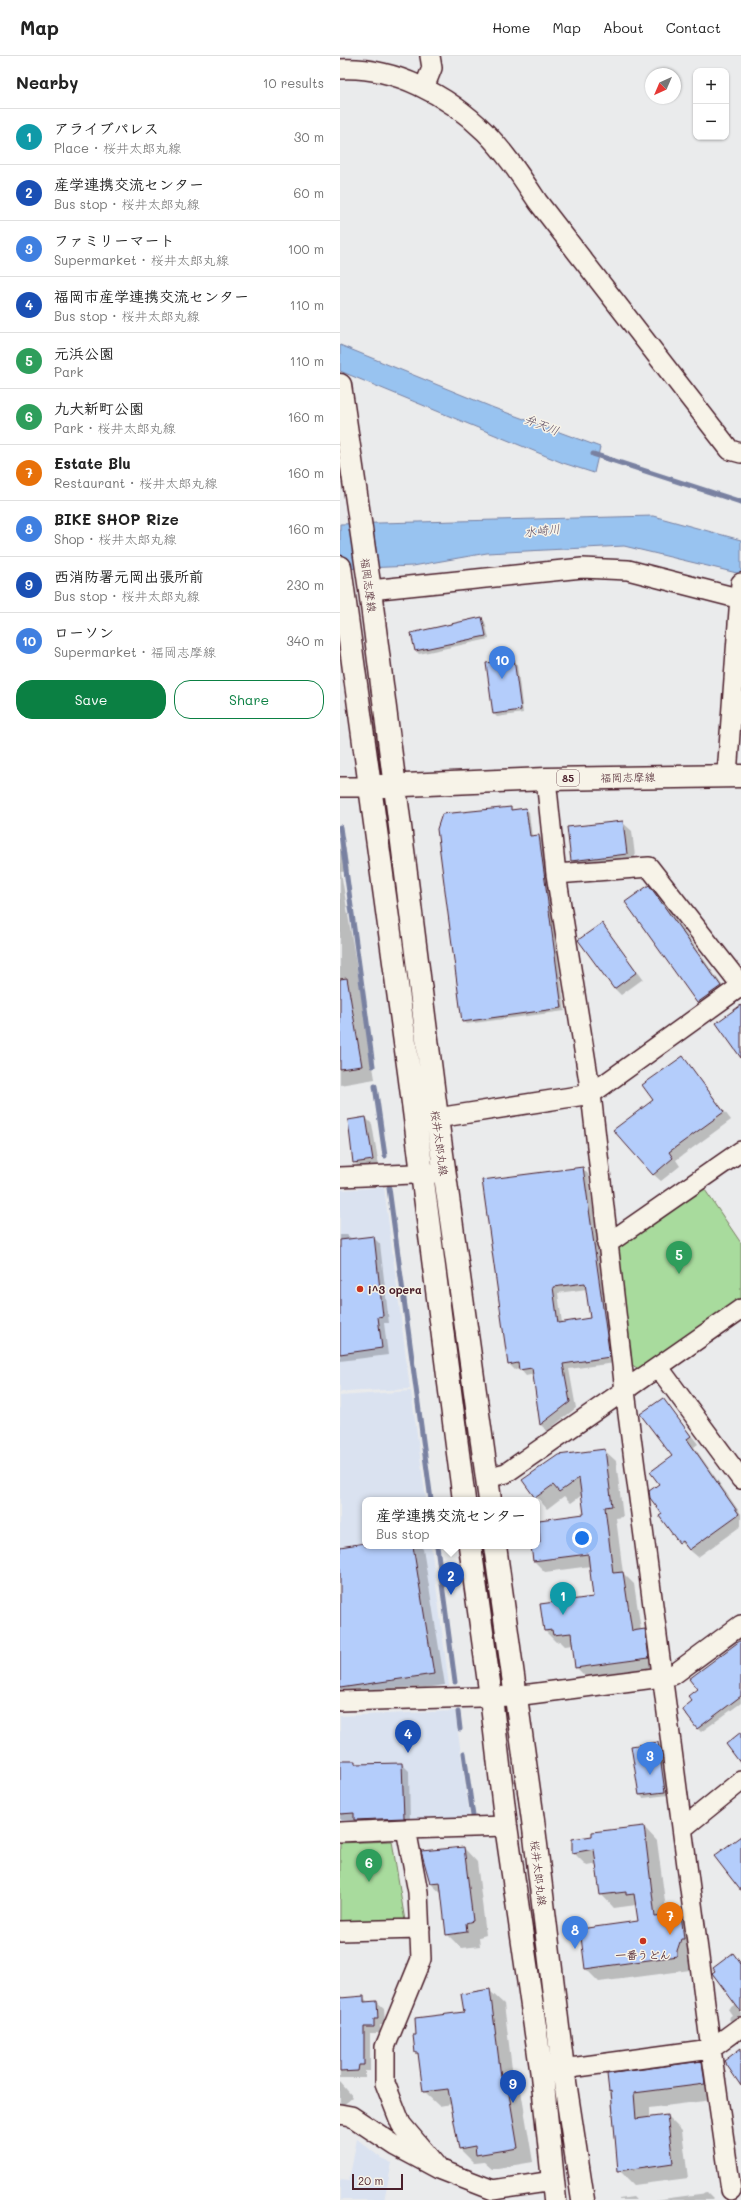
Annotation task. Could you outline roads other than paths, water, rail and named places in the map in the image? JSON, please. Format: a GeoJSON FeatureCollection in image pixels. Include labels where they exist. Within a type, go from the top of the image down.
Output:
{"type":"FeatureCollection","features":[{"type":"Feature","properties":{"kind":"main road","name":"福岡志摩線"},"geometry":{"type":"LineString","coordinates":[[340,385],[369,584],[395,786]]}},
{"type":"Feature","properties":{"kind":"main road"},"geometry":{"type":"LineString","coordinates":[[341,580],[369,787]]}},
{"type":"Feature","properties":{"kind":"main road","name":"福岡志摩線"},"geometry":{"type":"LineString","coordinates":[[369,787],[546,778],[734,776]]}},
{"type":"Feature","properties":{"kind":"main road","name":"桜井太郎丸線"},"geometry":{"type":"LineString","coordinates":[[395,786],[444,1172],[490,1497]]}},
{"type":"Feature","properties":{"kind":"main road","name":"桜井太郎丸線"},"geometry":{"type":"LineString","coordinates":[[369,787],[422,1174],[464,1497]]}},
{"type":"Feature","properties":{"kind":"main road"},"geometry":{"type":"LineString","coordinates":[[470,1549],[491,1697],[506,1826],[542,2075],[554,2190]]}},
{"type":"Feature","properties":{"kind":"main road","name":"桜井太郎丸線"},"geometry":{"type":"LineString","coordinates":[[495,1549],[516,1696],[563,2069],[583,2200]]}},
{"type":"Feature","properties":{"kind":"street"},"geometry":{"type":"LineString","coordinates":[[424,88],[432,68],[430,56]]}},
{"type":"Feature","properties":{"kind":"street"},"geometry":{"type":"LineString","coordinates":[[340,69],[352,68],[392,75],[424,88],[455,107],[484,132],[510,161],[538,202],[730,450],[741,453]]}},
{"type":"Feature","properties":{"kind":"street"},"geometry":{"type":"LineString","coordinates":[[369,584],[582,568],[628,570],[741,594],[734,776]]}},
{"type":"Feature","properties":{"kind":"street"},"geometry":{"type":"LineString","coordinates":[[546,778],[556,874],[591,1094],[625,1391],[711,2049],[735,2191]]}},
{"type":"Feature","properties":{"kind":"street"},"geometry":{"type":"LineString","coordinates":[[340,787],[369,787]]}},
{"type":"Feature","properties":{"kind":"street"},"geometry":{"type":"LineString","coordinates":[[437,1118],[591,1094],[741,986],[649,867],[556,874]]}},
{"type":"Feature","properties":{"kind":"street"},"geometry":{"type":"LineString","coordinates":[[607,1244],[741,1151]]}},
{"type":"Feature","properties":{"kind":"street"},"geometry":{"type":"LineString","coordinates":[[340,1177],[444,1172]]}},
{"type":"Feature","properties":{"kind":"street"},"geometry":{"type":"LineString","coordinates":[[488,1478],[506,1474],[741,1309]]}},
{"type":"Feature","properties":{"kind":"street"},"geometry":{"type":"LineString","coordinates":[[659,1368],[741,1480]]}},
{"type":"Feature","properties":{"kind":"street"},"geometry":{"type":"LineString","coordinates":[[340,1701],[516,1696],[673,1675],[741,1625]]}},
{"type":"Feature","properties":{"kind":"street"},"geometry":{"type":"LineString","coordinates":[[683,1828],[741,1781]]}},
{"type":"Feature","properties":{"kind":"street"},"geometry":{"type":"LineString","coordinates":[[340,1832],[506,1826]]}},
{"type":"Feature","properties":{"kind":"street"},"geometry":{"type":"LineString","coordinates":[[406,1829],[418,1892],[421,1959],[384,2047],[384,2083],[402,2124],[439,2169]]}},
{"type":"Feature","properties":{"kind":"street"},"geometry":{"type":"LineString","coordinates":[[340,1931],[420,1929]]}},
{"type":"Feature","properties":{"kind":"street"},"geometry":{"type":"LineString","coordinates":[[563,2069],[711,2049],[741,2027]]}},
{"type":"Feature","properties":{"kind":"street"},"geometry":{"type":"LineString","coordinates":[[340,2114],[351,2116],[396,2146],[439,2169],[493,2190],[554,2190]]}},
{"type":"Feature","properties":{"kind":"water"},"geometry":{"type":"Polygon","coordinates":[[[340,345],[494,408],[600,447],[594,473],[563,463],[340,371],[340,345]]]}},
{"type":"Feature","properties":{"kind":"water","name":"水崎川"},"geometry":{"type":"Polygon","coordinates":[[[653,516],[741,540],[741,574],[624,546],[487,553],[413,566],[340,569],[340,524],[653,516]]]}},
{"type":"Feature","properties":{"kind":"waterway","name":"弁天川"},"geometry":{"type":"LineString","coordinates":[[593,454],[741,502]]}},
{"type":"Feature","properties":{"kind":"waterway"},"geometry":{"type":"LineString","coordinates":[[340,827],[373,1066]]}},
{"type":"Feature","properties":{"kind":"waterway"},"geometry":{"type":"LineString","coordinates":[[375,1086],[385,1156]]}},
{"type":"Feature","properties":{"kind":"waterway"},"geometry":{"type":"LineString","coordinates":[[389,1188],[431,1497]]}},
{"type":"Feature","properties":{"kind":"waterway"},"geometry":{"type":"LineString","coordinates":[[437,1549],[455,1682]]}},
{"type":"Feature","properties":{"kind":"waterway"},"geometry":{"type":"LineString","coordinates":[[458,1712],[460,1729]]}},
{"type":"Feature","properties":{"kind":"waterway"},"geometry":{"type":"LineString","coordinates":[[464,1753],[473,1816]]}},
{"type":"Feature","properties":{"kind":"place","name":"ローソン"},"geometry":{"type":"Point","coordinates":[502,679]}},
{"type":"Feature","properties":{"kind":"place","name":"元浜公園"},"geometry":{"type":"Point","coordinates":[679,1274]}},
{"type":"Feature","properties":{"kind":"place","name":"i^3 opera"},"geometry":{"type":"Point","coordinates":[360,1289]}},
{"type":"Feature","properties":{"kind":"place","name":"産学連携交流センター"},"geometry":{"type":"Point","coordinates":[451,1595]}},
{"type":"Feature","properties":{"kind":"place","name":"アライブパレス"},"geometry":{"type":"Point","coordinates":[563,1615]}},
{"type":"Feature","properties":{"kind":"place","name":"福岡市産学連携交流センター"},"geometry":{"type":"Point","coordinates":[408,1753]}},
{"type":"Feature","properties":{"kind":"place","name":"ファミリーマート"},"geometry":{"type":"Point","coordinates":[650,1775]}},
{"type":"Feature","properties":{"kind":"place","name":"九大新町公園"},"geometry":{"type":"Point","coordinates":[369,1882]}},
{"type":"Feature","properties":{"kind":"place","name":"Estate Blu"},"geometry":{"type":"Point","coordinates":[670,1935]}},
{"type":"Feature","properties":{"kind":"place","name":"一番うどん"},"geometry":{"type":"Point","coordinates":[643,1941]}},
{"type":"Feature","properties":{"kind":"place","name":"BIKE SHOP Rize"},"geometry":{"type":"Point","coordinates":[575,1949]}},
{"type":"Feature","properties":{"kind":"place","name":"西消防署元岡出張所前"},"geometry":{"type":"Point","coordinates":[513,2103]}}]}
